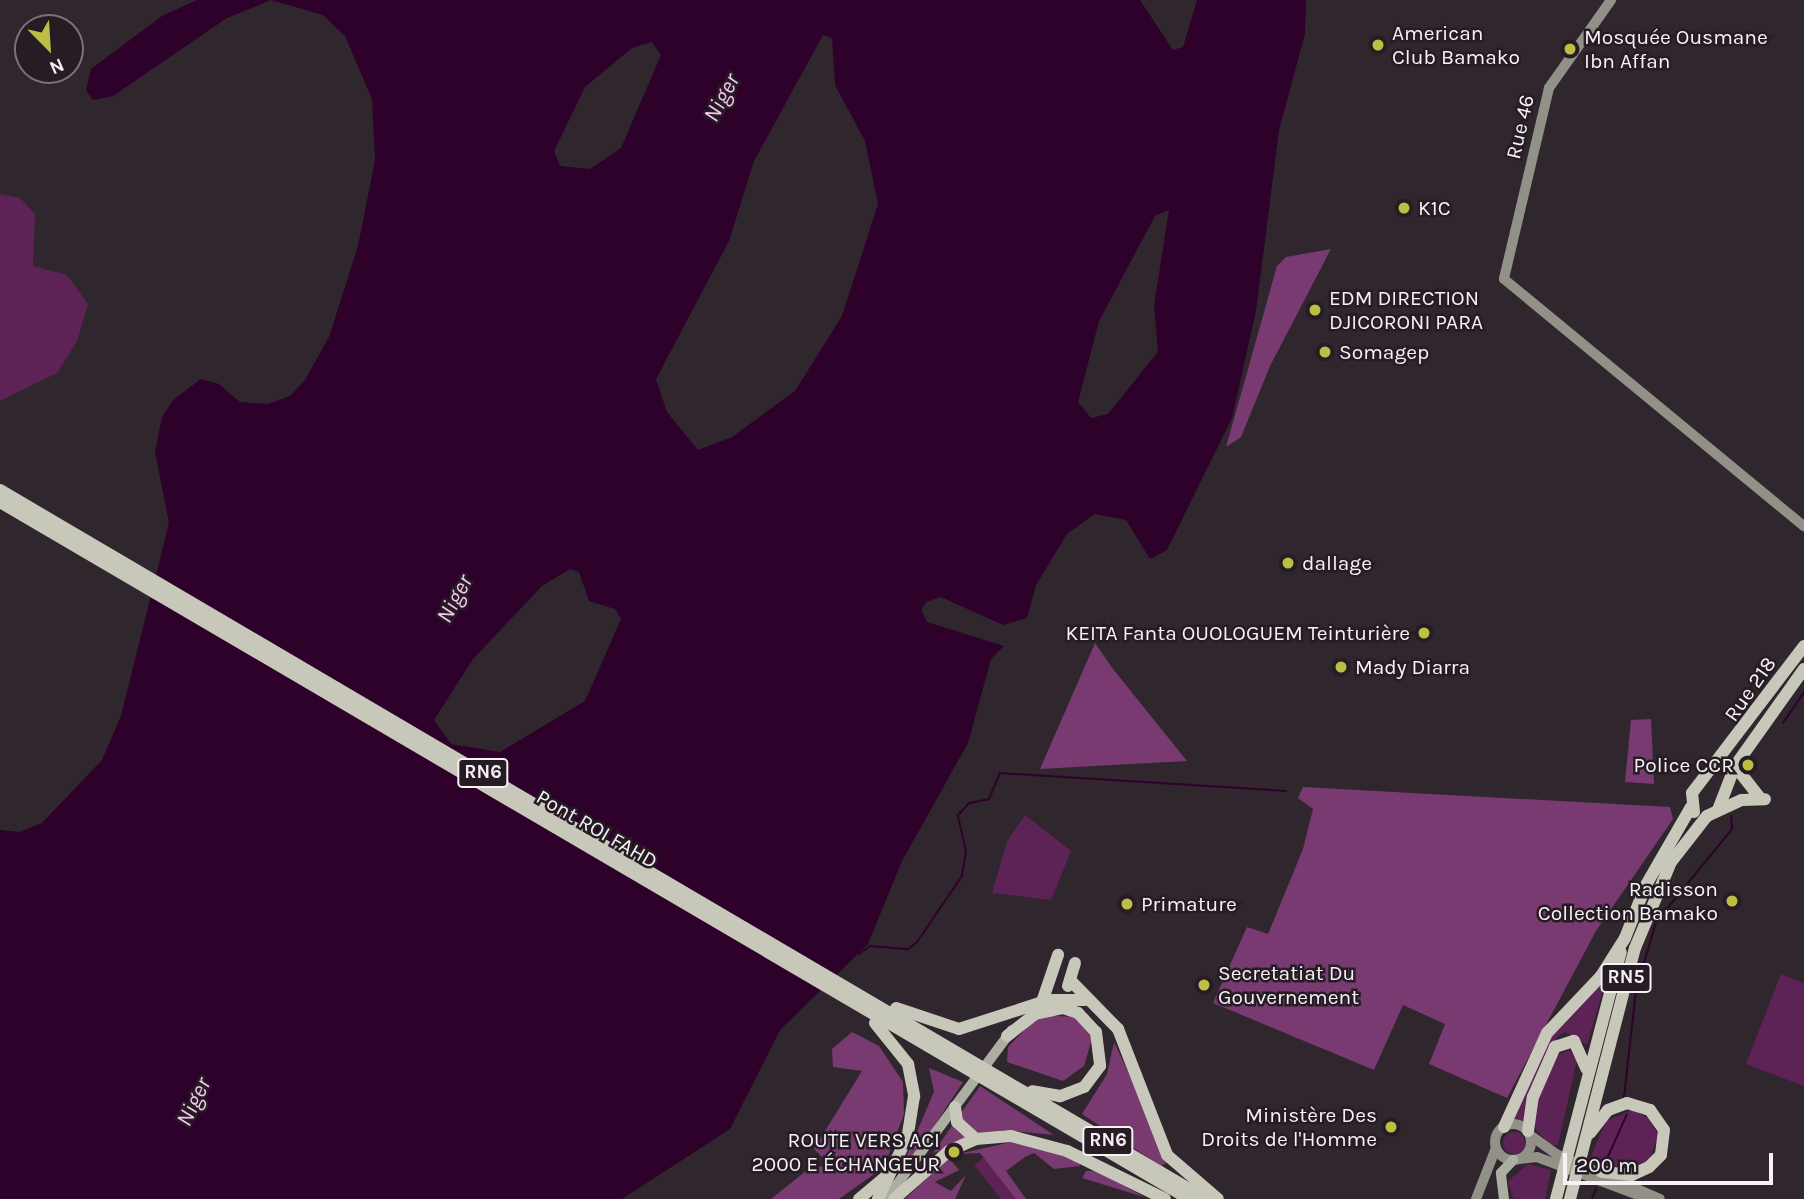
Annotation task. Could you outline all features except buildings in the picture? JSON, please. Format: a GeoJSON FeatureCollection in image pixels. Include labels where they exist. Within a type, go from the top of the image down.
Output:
{"type":"FeatureCollection","features":[{"type":"Feature","properties":{"kind":"highway","name":"RN6"},"geometry":{"type":"LineString","coordinates":[[0,491],[973,1068],[1206,1199]]}},
{"type":"Feature","properties":{"kind":"highway","name":"RN6"},"geometry":{"type":"LineString","coordinates":[[0,502],[131,571]]}},
{"type":"Feature","properties":{"kind":"highway","name":"Rue 218"},"geometry":{"type":"LineString","coordinates":[[1700,786],[1804,646]]}},
{"type":"Feature","properties":{"kind":"highway","name":"RN5"},"geometry":{"type":"LineString","coordinates":[[1556,1199],[1568,1179],[1578,1150],[1634,948],[1671,862],[1715,809],[1735,766],[1804,669]]}},
{"type":"Feature","properties":{"kind":"highway"},"geometry":{"type":"LineString","coordinates":[[1691,807],[1715,809],[1762,798],[1735,766]]}},
{"type":"Feature","properties":{"kind":"highway"},"geometry":{"type":"LineString","coordinates":[[1700,786],[1715,789],[1715,809]]}},
{"type":"Feature","properties":{"kind":"highway","name":"RN5"},"geometry":{"type":"LineString","coordinates":[[1578,1150],[1587,1075],[1625,939],[1646,885],[1691,807],[1700,786]]}},
{"type":"Feature","properties":{"kind":"highway"},"geometry":{"type":"LineString","coordinates":[[1504,1127],[1547,1032],[1601,976],[1625,939]]}},
{"type":"Feature","properties":{"kind":"highway"},"geometry":{"type":"LineString","coordinates":[[1042,1002],[1058,955]]}},
{"type":"Feature","properties":{"kind":"highway"},"geometry":{"type":"LineString","coordinates":[[1060,998],[1070,980],[1075,963]]}},
{"type":"Feature","properties":{"kind":"highway"},"geometry":{"type":"LineString","coordinates":[[1070,980],[1086,1000],[1118,1029],[1167,1155],[1218,1199]]}},
{"type":"Feature","properties":{"kind":"highway"},"geometry":{"type":"LineString","coordinates":[[838,987],[959,1029],[1042,1002],[1060,998],[1086,1000]]}},
{"type":"Feature","properties":{"kind":"highway"},"geometry":{"type":"LineString","coordinates":[[838,987],[889,1037],[908,1064],[915,1114],[878,1199]]}},
{"type":"Feature","properties":{"kind":"highway"},"geometry":{"type":"LineString","coordinates":[[1005,1085],[1043,1094],[1073,1093],[1094,1077],[1102,1051],[1089,1021],[1063,1008],[1035,1014],[1007,1036]]}},
{"type":"Feature","properties":{"kind":"highway"},"geometry":{"type":"LineString","coordinates":[[1529,1133],[1533,1097],[1560,1042],[1574,1041],[1582,1048],[1587,1075]]}},
{"type":"Feature","properties":{"kind":"highway","name":"RN6"},"geometry":{"type":"LineString","coordinates":[[1005,1085],[1189,1199]]}},
{"type":"Feature","properties":{"kind":"highway"},"geometry":{"type":"LineString","coordinates":[[1578,1150],[1616,1105],[1642,1105],[1659,1118],[1664,1143],[1649,1167],[1632,1174],[1601,1172]]}},
{"type":"Feature","properties":{"kind":"highway"},"geometry":{"type":"LineString","coordinates":[[955,1107],[957,1122],[976,1139]]}},
{"type":"Feature","properties":{"kind":"highway"},"geometry":{"type":"LineString","coordinates":[[903,1199],[946,1158],[968,1147],[1022,1138]]}},
{"type":"Feature","properties":{"kind":"highway"},"geometry":{"type":"LineString","coordinates":[[893,1199],[931,1162],[976,1139],[1022,1138],[1067,1151],[1165,1199]]}},
{"type":"Feature","properties":{"kind":"highway"},"geometry":{"type":"LineString","coordinates":[[859,1199],[894,1167]]}},
{"type":"Feature","properties":{"kind":"highway","name":"RN5"},"geometry":{"type":"LineString","coordinates":[[1568,1179],[1570,1199]]}},
{"type":"Feature","properties":{"kind":"main road"},"geometry":{"type":"LineString","coordinates":[[886,1199],[906,1176],[1007,1036],[1042,1002]]}},
{"type":"Feature","properties":{"kind":"main road"},"geometry":{"type":"LineString","coordinates":[[1504,1199],[1501,1173],[1516,1160]]}},
{"type":"Feature","properties":{"kind":"main road"},"geometry":{"type":"LineString","coordinates":[[893,1199],[906,1176]]}},
{"type":"Feature","properties":{"kind":"street","name":"Rue 46"},"geometry":{"type":"LineString","coordinates":[[1611,0],[1549,88],[1504,279],[1804,526]]}},
{"type":"Feature","properties":{"kind":"street"},"geometry":{"type":"LineString","coordinates":[[1476,1199],[1504,1127],[1529,1133],[1601,1172],[1660,1199]]}},
{"type":"Feature","properties":{"kind":"street"},"geometry":{"type":"LineString","coordinates":[[1516,1160],[1531,1148],[1529,1133]]}},
{"type":"Feature","properties":{"kind":"street"},"geometry":{"type":"LineString","coordinates":[[1496,1148],[1516,1160],[1537,1157],[1649,1199]]}},
{"type":"Feature","properties":{"kind":"shaded area"},"geometry":{"type":"Polygon","coordinates":[[[0,194],[20,198],[35,214],[33,266],[67,275],[88,304],[77,341],[57,373],[0,401],[0,194]]]}},
{"type":"Feature","properties":{"kind":"shaded area"},"geometry":{"type":"Polygon","coordinates":[[[1331,249],[1270,366],[1241,437],[1226,447],[1277,266],[1286,257],[1331,249]]]}},
{"type":"Feature","properties":{"kind":"shaded area"},"geometry":{"type":"Polygon","coordinates":[[[1095,643],[1113,669],[1187,761],[1040,769],[1095,643]]]}},
{"type":"Feature","properties":{"kind":"shaded area"},"geometry":{"type":"Polygon","coordinates":[[[1651,719],[1654,784],[1625,782],[1631,720],[1651,719]]]}},
{"type":"Feature","properties":{"kind":"shaded area"},"geometry":{"type":"Polygon","coordinates":[[[1303,787],[1670,807],[1673,819],[1596,931],[1507,1098],[1429,1064],[1445,1024],[1403,1005],[1374,1070],[1213,1003],[1247,927],[1268,934],[1303,849],[1313,809],[1298,798],[1303,787]]]}},
{"type":"Feature","properties":{"kind":"shaded area"},"geometry":{"type":"Polygon","coordinates":[[[1025,815],[1071,851],[1051,900],[992,893],[1007,841],[1025,815]]]}},
{"type":"Feature","properties":{"kind":"shaded area"},"geometry":{"type":"Polygon","coordinates":[[[1781,974],[1804,983],[1804,1086],[1746,1064],[1781,974]]]}},
{"type":"Feature","properties":{"kind":"shaded area"},"geometry":{"type":"Polygon","coordinates":[[[1607,976],[1587,1045],[1565,1032],[1558,1036],[1523,1121],[1514,1118],[1547,1039],[1607,976]]]}},
{"type":"Feature","properties":{"kind":"shaded area"},"geometry":{"type":"Polygon","coordinates":[[[1039,1015],[1075,1017],[1093,1035],[1084,1066],[1063,1081],[1007,1062],[1008,1047],[1039,1015]]]}},
{"type":"Feature","properties":{"kind":"shaded area"},"geometry":{"type":"Polygon","coordinates":[[[852,1032],[879,1046],[903,1082],[904,1114],[884,1167],[839,1199],[771,1199],[811,1167],[831,1166],[814,1149],[862,1071],[833,1067],[832,1049],[852,1032]]]}},
{"type":"Feature","properties":{"kind":"shaded area"},"geometry":{"type":"Polygon","coordinates":[[[1114,1042],[1170,1161],[1161,1166],[1082,1114],[1107,1074],[1114,1042]]]}},
{"type":"Feature","properties":{"kind":"shaded area"},"geometry":{"type":"Polygon","coordinates":[[[1569,1050],[1577,1060],[1558,1145],[1551,1145],[1536,1130],[1533,1109],[1557,1056],[1569,1050]]]}},
{"type":"Feature","properties":{"kind":"shaded area"},"geometry":{"type":"Polygon","coordinates":[[[929,1068],[963,1082],[910,1163],[906,1157],[934,1092],[929,1068]]]}},
{"type":"Feature","properties":{"kind":"shaded area"},"geometry":{"type":"Polygon","coordinates":[[[980,1086],[1054,1135],[1003,1130],[933,1153],[980,1086]]]}},
{"type":"Feature","properties":{"kind":"shaded area"},"geometry":{"type":"Polygon","coordinates":[[[1632,1110],[1649,1118],[1658,1135],[1649,1161],[1633,1170],[1589,1161],[1606,1121],[1632,1110]]]}},
{"type":"Feature","properties":{"kind":"shaded area"},"geometry":{"type":"Polygon","coordinates":[[[1514,1132],[1522,1135],[1525,1143],[1522,1151],[1514,1154],[1506,1151],[1503,1143],[1506,1135],[1514,1132]]]}},
{"type":"Feature","properties":{"kind":"shaded area"},"geometry":{"type":"Polygon","coordinates":[[[1020,1140],[1078,1158],[1080,1166],[1054,1169],[1034,1153],[1025,1157],[1006,1171],[1026,1199],[1016,1199],[980,1153],[958,1154],[1020,1140]]]}},
{"type":"Feature","properties":{"kind":"shaded area"},"geometry":{"type":"Polygon","coordinates":[[[988,1154],[1023,1199],[1001,1199],[974,1165],[988,1154]]]}},
{"type":"Feature","properties":{"kind":"shaded area"},"geometry":{"type":"Polygon","coordinates":[[[949,1158],[959,1170],[935,1182],[951,1191],[966,1175],[955,1199],[905,1199],[949,1158]]]}},
{"type":"Feature","properties":{"kind":"shaded area"},"geometry":{"type":"Polygon","coordinates":[[[1528,1164],[1551,1170],[1545,1199],[1513,1199],[1508,1181],[1528,1164]]]}},
{"type":"Feature","properties":{"kind":"shaded area"},"geometry":{"type":"Polygon","coordinates":[[[1086,1171],[1098,1171],[1144,1197],[1082,1178],[1086,1171]]]}},
{"type":"Feature","properties":{"kind":"water"},"geometry":{"type":"Polygon","coordinates":[[[197,0],[271,0],[227,18],[113,96],[93,100],[86,90],[91,69],[162,16],[197,0]]]}},
{"type":"Feature","properties":{"kind":"water","name":"Niger"},"geometry":{"type":"Polygon","coordinates":[[[271,0],[1140,0],[1173,50],[1183,47],[1197,0],[1306,0],[1305,34],[1279,130],[1256,311],[1232,418],[1167,550],[1150,559],[1126,520],[1095,514],[1067,534],[1036,585],[1027,618],[1003,625],[941,597],[926,602],[921,610],[927,622],[1004,646],[991,659],[968,743],[902,861],[868,944],[780,1030],[730,1129],[622,1199],[0,1199],[0,830],[19,832],[42,823],[102,760],[121,716],[169,523],[155,452],[162,417],[173,400],[201,379],[219,384],[240,402],[268,404],[290,396],[305,380],[329,337],[358,246],[375,160],[372,99],[345,36],[323,15],[271,0]],[[823,35],[754,161],[729,241],[656,379],[667,412],[698,450],[732,437],[795,391],[842,316],[878,204],[865,141],[835,85],[832,38],[823,35]],[[652,42],[632,48],[585,87],[554,151],[560,166],[590,169],[621,148],[661,55],[652,42]],[[1169,210],[1155,216],[1099,321],[1078,402],[1091,418],[1108,414],[1158,352],[1154,306],[1169,210]],[[570,569],[542,586],[473,659],[434,720],[451,744],[500,752],[585,701],[621,619],[615,609],[589,601],[579,572],[570,569]]]}},
{"type":"Feature","properties":{"kind":"waterway"},"geometry":{"type":"LineString","coordinates":[[1783,723],[1804,692]]}},
{"type":"Feature","properties":{"kind":"waterway"},"geometry":{"type":"LineString","coordinates":[[859,954],[870,946],[908,949],[917,942],[962,876],[966,851],[958,815],[969,803],[989,799],[1000,773],[1286,791]]}},
{"type":"Feature","properties":{"kind":"waterway"},"geometry":{"type":"LineString","coordinates":[[1624,1097],[1636,990],[1656,922],[1732,829],[1731,816]]}},
{"type":"Feature","properties":{"kind":"waterway"},"geometry":{"type":"LineString","coordinates":[[1606,1161],[1627,1114]]}},
{"type":"Feature","properties":{"kind":"waterway"},"geometry":{"type":"LineString","coordinates":[[1592,1199],[1596,1189]]}},
{"type":"Feature","properties":{"kind":"place","name":"American Club Bamako"},"geometry":{"type":"Point","coordinates":[1378,45]}},
{"type":"Feature","properties":{"kind":"place","name":"Mosquée Ousmane Ibn Affan"},"geometry":{"type":"Point","coordinates":[1570,49]}},
{"type":"Feature","properties":{"kind":"place","name":"K1C"},"geometry":{"type":"Point","coordinates":[1404,208]}},
{"type":"Feature","properties":{"kind":"place","name":"EDM DIRECTION DJICORONI PARA"},"geometry":{"type":"Point","coordinates":[1315,310]}},
{"type":"Feature","properties":{"kind":"place","name":"Somagep"},"geometry":{"type":"Point","coordinates":[1325,352]}},
{"type":"Feature","properties":{"kind":"place","name":"dallage"},"geometry":{"type":"Point","coordinates":[1288,563]}},
{"type":"Feature","properties":{"kind":"place","name":"KEITA Fanta OUOLOGUEM Teinturière"},"geometry":{"type":"Point","coordinates":[1424,633]}},
{"type":"Feature","properties":{"kind":"place","name":"Mady Diarra"},"geometry":{"type":"Point","coordinates":[1341,667]}},
{"type":"Feature","properties":{"kind":"place","name":"Police CCR"},"geometry":{"type":"Point","coordinates":[1748,765]}},
{"type":"Feature","properties":{"kind":"place","name":"Radisson Collection Bamako"},"geometry":{"type":"Point","coordinates":[1732,901]}},
{"type":"Feature","properties":{"kind":"place","name":"Primature"},"geometry":{"type":"Point","coordinates":[1127,904]}},
{"type":"Feature","properties":{"kind":"place","name":"Secretatiat Du Gouvernement"},"geometry":{"type":"Point","coordinates":[1204,985]}},
{"type":"Feature","properties":{"kind":"place","name":"Ministère Des Droits de l'Homme"},"geometry":{"type":"Point","coordinates":[1391,1127]}},
{"type":"Feature","properties":{"kind":"place","name":"ROUTE VERS ACI 2000 E ÉCHANGEUR"},"geometry":{"type":"Point","coordinates":[954,1152]}}]}
